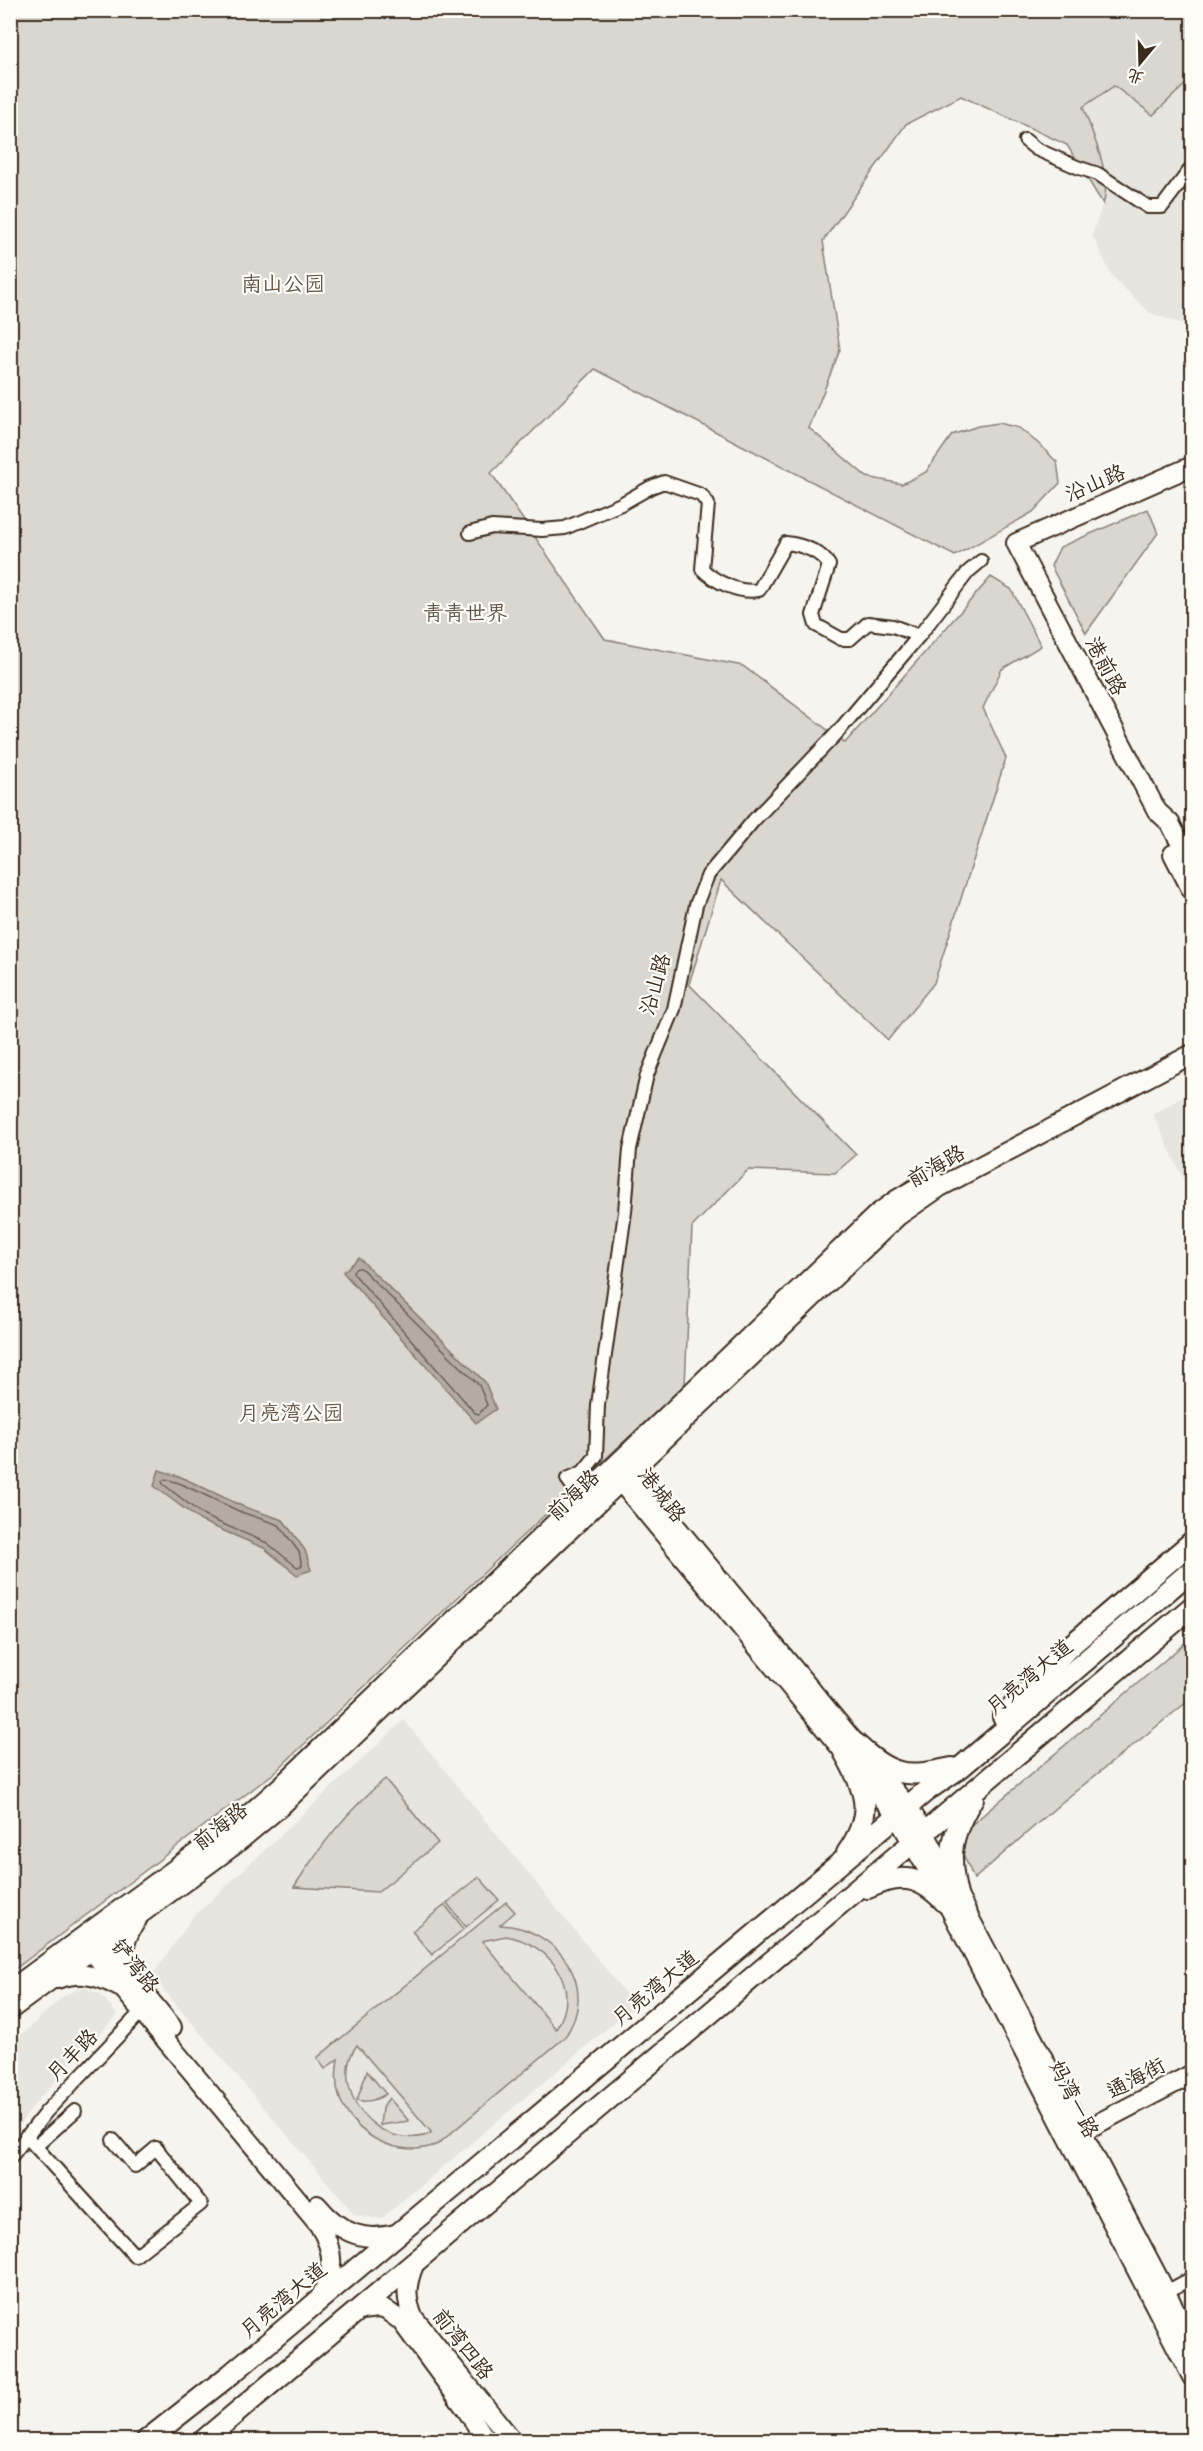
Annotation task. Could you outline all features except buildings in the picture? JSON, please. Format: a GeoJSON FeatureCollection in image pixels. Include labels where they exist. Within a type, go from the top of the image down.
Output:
{"type":"FeatureCollection","features":[{"type":"Feature","properties":{"kind":"main road"},"geometry":{"type":"LineString","coordinates":[[849,1747],[897,1772],[910,1775],[925,1774],[967,1762],[984,1738],[1069,1647],[1192,1542]]}},
{"type":"Feature","properties":{"kind":"main road","name":"月亮湾大道"},"geometry":{"type":"LineString","coordinates":[[147,2440],[317,2303],[902,1811],[967,1762],[1192,1570]]}},
{"type":"Feature","properties":{"kind":"main road"},"geometry":{"type":"LineString","coordinates":[[204,2440],[361,2310],[1192,1607]]}},
{"type":"Feature","properties":{"kind":"main road"},"geometry":{"type":"LineString","coordinates":[[833,1870],[858,1834],[866,1805],[849,1747]]}},
{"type":"Feature","properties":{"kind":"main road"},"geometry":{"type":"LineString","coordinates":[[849,1897],[889,1879],[902,1878],[918,1880],[952,1899],[952,1839],[964,1813],[989,1779]]}},
{"type":"Feature","properties":{"kind":"street"},"geometry":{"type":"LineString","coordinates":[[1025,141],[1046,153],[1098,174],[1148,207],[1161,207],[1192,167]]}},
{"type":"Feature","properties":{"kind":"street","name":"沿山路"},"geometry":{"type":"LineString","coordinates":[[1016,543],[1192,466]]}},
{"type":"Feature","properties":{"kind":"street"},"geometry":{"type":"LineString","coordinates":[[470,533],[492,527],[542,530],[565,528],[621,504],[664,482],[701,495],[708,504],[702,569],[710,578],[748,592],[759,591],[786,543],[798,544],[824,557],[829,565],[813,615],[816,626],[841,639],[850,639],[868,623],[893,626],[919,636]]}},
{"type":"Feature","properties":{"kind":"street","name":"港前路"},"geometry":{"type":"LineString","coordinates":[[1016,543],[1157,811],[1160,829],[1192,891]]}},
{"type":"Feature","properties":{"kind":"street","name":"沿山路"},"geometry":{"type":"LineString","coordinates":[[581,1498],[567,1479],[583,1472],[596,1456],[598,1405],[625,1212],[630,1149],[647,1075],[674,1010],[696,905],[708,875],[754,820],[837,733],[919,636],[968,572],[981,561]]}},
{"type":"Feature","properties":{"kind":"street","name":"港前路"},"geometry":{"type":"LineString","coordinates":[[1157,811],[1170,823],[1192,866]]}},
{"type":"Feature","properties":{"kind":"street","name":"前海路"},"geometry":{"type":"LineString","coordinates":[[10,1990],[142,1912],[239,1841],[280,1807],[622,1472],[877,1214],[896,1200],[1192,1042]]}},
{"type":"Feature","properties":{"kind":"street","name":"前海路"},"geometry":{"type":"LineString","coordinates":[[10,2010],[50,1981],[94,1941],[256,1808],[581,1498],[622,1472],[908,1208],[940,1187],[1192,1054]]}},
{"type":"Feature","properties":{"kind":"street","name":"港城路"},"geometry":{"type":"LineString","coordinates":[[622,1472],[902,1811],[919,1838]]}},
{"type":"Feature","properties":{"kind":"street","name":"妈湾一路"},"geometry":{"type":"LineString","coordinates":[[919,1838],[1076,2135],[1192,2342]]}},
{"type":"Feature","properties":{"kind":"street"},"geometry":{"type":"LineString","coordinates":[[126,1971],[123,1948],[142,1912]]}},
{"type":"Feature","properties":{"kind":"street","name":"铲湾路"},"geometry":{"type":"LineString","coordinates":[[94,1941],[126,1971],[329,2220],[339,2228],[370,2238],[386,2237],[402,2232]]}},
{"type":"Feature","properties":{"kind":"street","name":"铲湾路"},"geometry":{"type":"LineString","coordinates":[[94,1941],[126,1991],[319,2225],[332,2252],[332,2265],[325,2290],[317,2303]]}},
{"type":"Feature","properties":{"kind":"street"},"geometry":{"type":"LineString","coordinates":[[50,1981],[82,1973],[96,1976],[126,1991]]}},
{"type":"Feature","properties":{"kind":"street","name":"月丰路"},"geometry":{"type":"LineString","coordinates":[[10,2158],[64,2091],[142,2011]]}},
{"type":"Feature","properties":{"kind":"street","name":"通海街"},"geometry":{"type":"LineString","coordinates":[[1076,2135],[1192,2074]]}},
{"type":"Feature","properties":{"kind":"street"},"geometry":{"type":"LineString","coordinates":[[36,2146],[75,2111]]}},
{"type":"Feature","properties":{"kind":"street","name":"妈湾一路"},"geometry":{"type":"LineString","coordinates":[[1076,2135],[1192,2378]]}},
{"type":"Feature","properties":{"kind":"street"},"geometry":{"type":"LineString","coordinates":[[26,2136],[135,2256],[201,2204],[156,2148],[135,2166],[113,2140]]}},
{"type":"Feature","properties":{"kind":"street","name":"前湾四路"},"geometry":{"type":"LineString","coordinates":[[414,2265],[407,2283],[406,2295],[413,2317],[512,2440]]}},
{"type":"Feature","properties":{"kind":"street"},"geometry":{"type":"LineString","coordinates":[[1166,2292],[1192,2278]]}},
{"type":"Feature","properties":{"kind":"street","name":"前湾四路"},"geometry":{"type":"LineString","coordinates":[[361,2310],[378,2308],[386,2310],[401,2322],[466,2409],[486,2440]]}},
{"type":"Feature","properties":{"kind":"shaded area"},"geometry":{"type":"Polygon","coordinates":[[[1192,78],[1192,327],[1150,313],[1112,276],[1092,235],[1107,193],[1106,178],[1083,107],[1114,85],[1153,115],[1192,78]]]}},
{"type":"Feature","properties":{"kind":"shaded area"},"geometry":{"type":"Polygon","coordinates":[[[1192,1092],[1192,1198],[1153,1114],[1192,1092]]]}},
{"type":"Feature","properties":{"kind":"shaded area"},"geometry":{"type":"Polygon","coordinates":[[[1192,1198],[1192,1252],[1184,1237],[1192,1198]]]}},
{"type":"Feature","properties":{"kind":"shaded area"},"geometry":{"type":"Polygon","coordinates":[[[404,1720],[635,2005],[381,2219],[355,2215],[152,1976],[192,1918],[404,1720]]]}},
{"type":"Feature","properties":{"kind":"shaded area"},"geometry":{"type":"Polygon","coordinates":[[[86,1988],[101,1995],[117,2015],[38,2100],[11,2136],[11,2045],[63,1996],[86,1988]]]}},
{"type":"Feature","properties":{"kind":"green space"},"geometry":{"type":"Polygon","coordinates":[[[11,11],[1192,11],[1192,78],[1153,115],[1114,86],[1083,107],[1103,169],[1105,193],[1103,204],[1067,145],[961,96],[906,124],[823,241],[840,350],[809,428],[867,477],[902,484],[926,472],[952,435],[978,426],[999,423],[1019,428],[1057,462],[1060,483],[1033,512],[955,556],[595,369],[491,473],[605,639],[743,666],[845,743],[991,577],[1011,589],[1041,646],[1002,669],[983,708],[1006,758],[934,983],[888,1040],[721,880],[689,984],[856,1155],[835,1173],[748,1170],[692,1227],[685,1385],[518,1540],[274,1773],[11,1972],[11,11]]]}},
{"type":"Feature","properties":{"kind":"green space"},"geometry":{"type":"Polygon","coordinates":[[[1148,509],[1158,533],[1086,633],[1051,566],[1060,547],[1148,509]]]}},
{"type":"Feature","properties":{"kind":"green space"},"geometry":{"type":"Polygon","coordinates":[[[1192,1637],[1192,1698],[1061,1803],[974,1879],[960,1847],[969,1827],[1192,1637]]]}},
{"type":"Feature","properties":{"kind":"green space"},"geometry":{"type":"Polygon","coordinates":[[[385,1779],[438,1843],[378,1892],[294,1887],[335,1830],[385,1779]]]}},
{"type":"Feature","properties":{"kind":"green space"},"geometry":{"type":"Polygon","coordinates":[[[479,1877],[499,1900],[466,1927],[447,1903],[479,1877]]]}},
{"type":"Feature","properties":{"kind":"green space"},"geometry":{"type":"Polygon","coordinates":[[[506,1902],[515,1912],[500,1925],[521,1928],[539,1936],[555,1948],[568,1963],[575,1980],[578,1999],[574,2019],[564,2038],[438,2144],[408,2149],[379,2141],[366,2133],[345,2110],[339,2096],[336,2077],[338,2059],[325,2069],[317,2058],[506,1902]],[[506,1936],[482,1941],[556,2029],[564,2013],[566,1998],[564,1983],[558,1969],[536,1948],[522,1940],[506,1936]],[[357,2045],[350,2059],[348,2073],[355,2102],[364,2115],[388,2133],[403,2137],[417,2137],[431,2133],[431,2132],[357,2045]]]}},
{"type":"Feature","properties":{"kind":"green space"},"geometry":{"type":"Polygon","coordinates":[[[445,1905],[464,1929],[432,1955],[412,1931],[445,1905]]]}},
{"type":"Feature","properties":{"kind":"green space"},"geometry":{"type":"Polygon","coordinates":[[[367,2071],[386,2094],[372,2100],[357,2100],[367,2071]]]}},
{"type":"Feature","properties":{"kind":"green space"},"geometry":{"type":"Polygon","coordinates":[[[389,2098],[409,2121],[380,2125],[382,2108],[389,2098]]]}},
{"type":"Feature","properties":{"kind":"water"},"geometry":{"type":"Polygon","coordinates":[[[359,1258],[485,1382],[496,1409],[476,1423],[343,1272],[359,1258]]]}},
{"type":"Feature","properties":{"kind":"water"},"geometry":{"type":"Polygon","coordinates":[[[159,1470],[181,1477],[244,1507],[283,1520],[305,1550],[311,1570],[297,1575],[264,1548],[201,1521],[154,1486],[159,1470]]]}},
{"type":"Feature","properties":{"kind":"park label","name":"南山公园"},"geometry":{"type":"Point","coordinates":[283,284]}},
{"type":"Feature","properties":{"kind":"park label","name":"青青世界"},"geometry":{"type":"Point","coordinates":[465,613]}},
{"type":"Feature","properties":{"kind":"park label","name":"月亮湾公园"},"geometry":{"type":"Point","coordinates":[291,1413]}}]}
